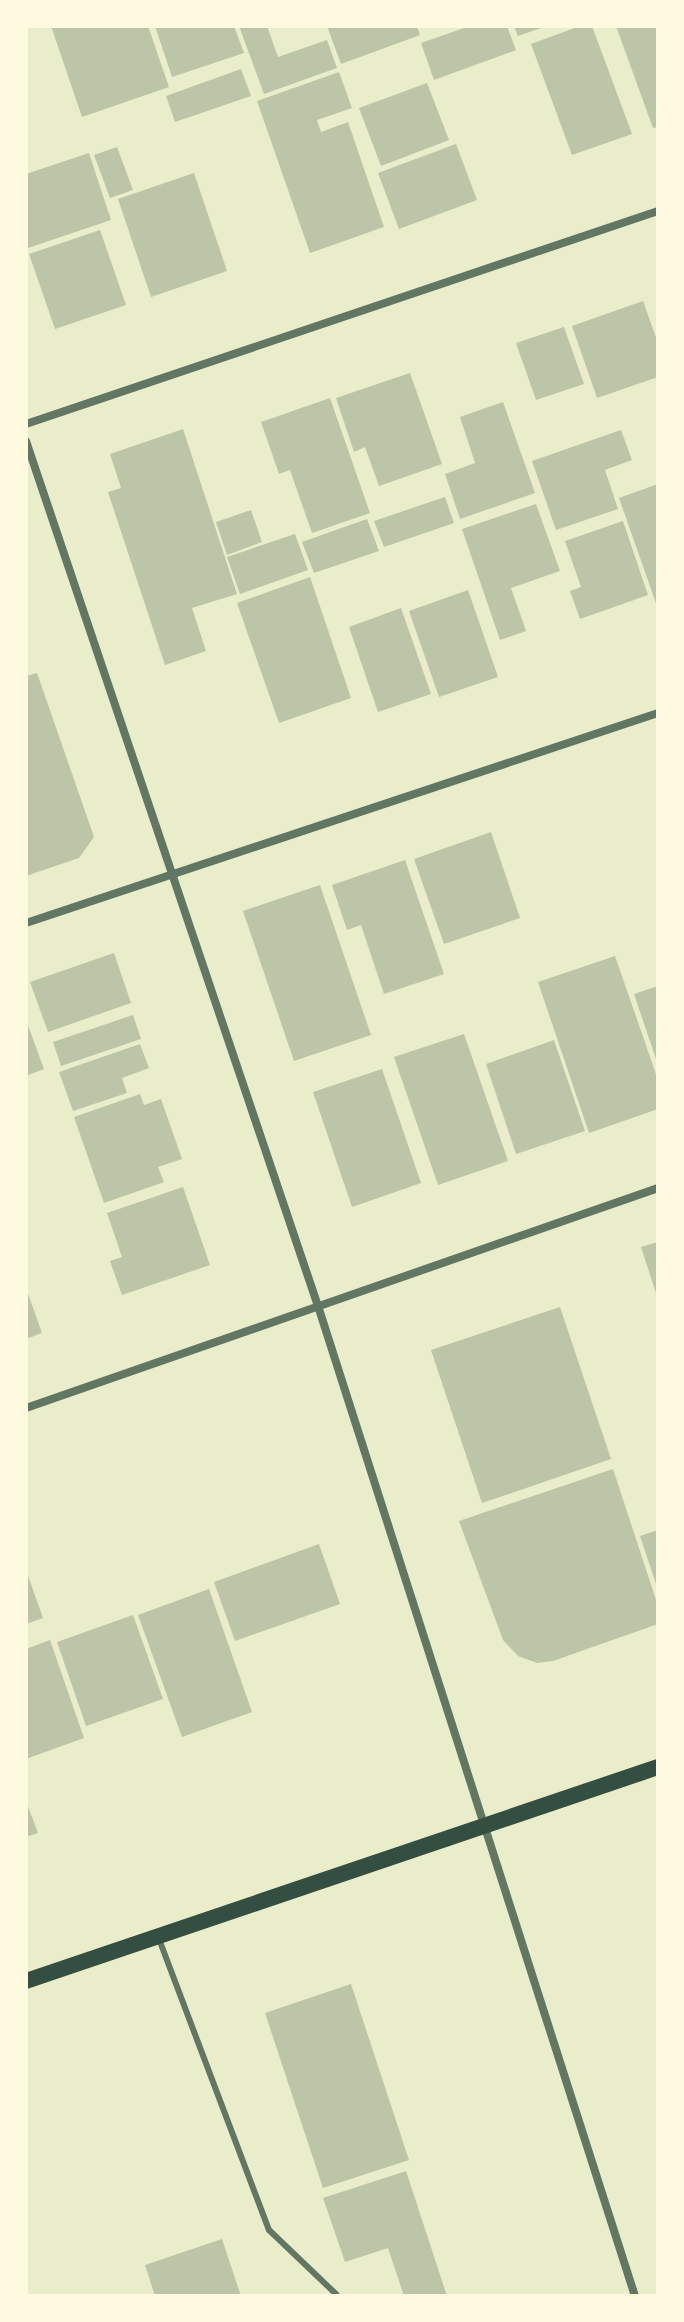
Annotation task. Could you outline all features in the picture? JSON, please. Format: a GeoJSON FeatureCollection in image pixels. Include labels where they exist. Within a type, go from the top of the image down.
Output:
{"type":"FeatureCollection","features":[{"type":"Feature","properties":{"kind":"main road"},"geometry":{"type":"LineString","coordinates":[[26,1981],[658,1767]]}},
{"type":"Feature","properties":{"kind":"street"},"geometry":{"type":"LineString","coordinates":[[26,424],[658,211]]}},
{"type":"Feature","properties":{"kind":"street"},"geometry":{"type":"LineString","coordinates":[[26,441],[319,1309],[635,2296]]}},
{"type":"Feature","properties":{"kind":"street"},"geometry":{"type":"LineString","coordinates":[[26,923],[658,713]]}},
{"type":"Feature","properties":{"kind":"street"},"geometry":{"type":"LineString","coordinates":[[26,1408],[319,1309],[658,1188]]}},
{"type":"Feature","properties":{"kind":"lane"},"geometry":{"type":"LineString","coordinates":[[158,1936],[269,2230],[336,2294]]}},
{"type":"Feature","properties":{"kind":"building"},"geometry":{"type":"Polygon","coordinates":[[[51,26],[148,26],[169,87],[82,117],[51,26]]]}},
{"type":"Feature","properties":{"kind":"building"},"geometry":{"type":"Polygon","coordinates":[[[155,26],[234,26],[244,53],[172,77],[155,26]]]}},
{"type":"Feature","properties":{"kind":"building"},"geometry":{"type":"Polygon","coordinates":[[[239,26],[267,26],[278,57],[327,40],[337,68],[264,94],[239,26]]]}},
{"type":"Feature","properties":{"kind":"building"},"geometry":{"type":"Polygon","coordinates":[[[327,26],[417,26],[420,35],[341,64],[327,26]]]}},
{"type":"Feature","properties":{"kind":"building"},"geometry":{"type":"Polygon","coordinates":[[[470,26],[507,26],[516,50],[434,80],[421,43],[470,26]]]}},
{"type":"Feature","properties":{"kind":"building"},"geometry":{"type":"Polygon","coordinates":[[[514,26],[547,26],[518,36],[514,26]]]}},
{"type":"Feature","properties":{"kind":"building"},"geometry":{"type":"Polygon","coordinates":[[[580,26],[592,26],[632,134],[572,155],[531,44],[580,26]]]}},
{"type":"Feature","properties":{"kind":"building"},"geometry":{"type":"Polygon","coordinates":[[[616,26],[658,26],[658,127],[653,128],[616,26]]]}},
{"type":"Feature","properties":{"kind":"building"},"geometry":{"type":"Polygon","coordinates":[[[241,69],[251,96],[175,122],[166,96],[241,69]]]}},
{"type":"Feature","properties":{"kind":"building"},"geometry":{"type":"Polygon","coordinates":[[[339,72],[352,108],[317,120],[321,132],[348,122],[384,227],[310,253],[257,101],[339,72]]]}},
{"type":"Feature","properties":{"kind":"building"},"geometry":{"type":"Polygon","coordinates":[[[427,83],[449,140],[381,166],[359,108],[427,83]]]}},
{"type":"Feature","properties":{"kind":"building"},"geometry":{"type":"Polygon","coordinates":[[[456,144],[477,200],[399,229],[378,173],[456,144]]]}},
{"type":"Feature","properties":{"kind":"building"},"geometry":{"type":"Polygon","coordinates":[[[117,147],[133,190],[110,198],[94,155],[117,147]]]}},
{"type":"Feature","properties":{"kind":"building"},"geometry":{"type":"Polygon","coordinates":[[[89,153],[111,220],[28,248],[26,174],[89,153]]]}},
{"type":"Feature","properties":{"kind":"building"},"geometry":{"type":"Polygon","coordinates":[[[194,173],[227,271],[151,297],[118,199],[194,173]]]}},
{"type":"Feature","properties":{"kind":"building"},"geometry":{"type":"Polygon","coordinates":[[[100,230],[126,305],[55,329],[29,254],[100,230]]]}},
{"type":"Feature","properties":{"kind":"building"},"geometry":{"type":"Polygon","coordinates":[[[643,301],[658,343],[658,377],[597,398],[572,326],[643,301]]]}},
{"type":"Feature","properties":{"kind":"building"},"geometry":{"type":"Polygon","coordinates":[[[564,327],[584,384],[536,400],[516,343],[564,327]]]}},
{"type":"Feature","properties":{"kind":"building"},"geometry":{"type":"Polygon","coordinates":[[[410,373],[442,464],[379,486],[365,447],[354,452],[336,398],[410,373]]]}},
{"type":"Feature","properties":{"kind":"building"},"geometry":{"type":"Polygon","coordinates":[[[330,398],[370,513],[312,533],[290,470],[279,474],[261,422],[330,398]]]}},
{"type":"Feature","properties":{"kind":"building"},"geometry":{"type":"Polygon","coordinates":[[[503,402],[535,493],[460,519],[445,474],[475,463],[460,417],[503,402]]]}},
{"type":"Feature","properties":{"kind":"building"},"geometry":{"type":"Polygon","coordinates":[[[183,429],[237,594],[192,608],[206,651],[165,665],[108,492],[121,488],[110,454],[183,429]]]}},
{"type":"Feature","properties":{"kind":"building"},"geometry":{"type":"Polygon","coordinates":[[[621,430],[632,460],[605,470],[618,509],[556,530],[532,461],[621,430]]]}},
{"type":"Feature","properties":{"kind":"building"},"geometry":{"type":"Polygon","coordinates":[[[658,484],[658,609],[619,498],[658,484]]]}},
{"type":"Feature","properties":{"kind":"building"},"geometry":{"type":"Polygon","coordinates":[[[445,497],[454,523],[384,547],[374,521],[445,497]]]}},
{"type":"Feature","properties":{"kind":"building"},"geometry":{"type":"Polygon","coordinates":[[[536,504],[560,571],[511,588],[526,631],[500,640],[462,529],[536,504]]]}},
{"type":"Feature","properties":{"kind":"building"},"geometry":{"type":"Polygon","coordinates":[[[251,510],[262,542],[227,555],[216,522],[251,510]]]}},
{"type":"Feature","properties":{"kind":"building"},"geometry":{"type":"Polygon","coordinates":[[[367,519],[379,551],[314,573],[302,542],[367,519]]]}},
{"type":"Feature","properties":{"kind":"building"},"geometry":{"type":"Polygon","coordinates":[[[623,521],[648,595],[580,619],[570,591],[581,587],[565,541],[623,521]]]}},
{"type":"Feature","properties":{"kind":"building"},"geometry":{"type":"Polygon","coordinates":[[[295,534],[308,570],[240,594],[227,557],[295,534]]]}},
{"type":"Feature","properties":{"kind":"building"},"geometry":{"type":"Polygon","coordinates":[[[310,577],[351,698],[279,723],[237,603],[310,577]]]}},
{"type":"Feature","properties":{"kind":"building"},"geometry":{"type":"Polygon","coordinates":[[[468,590],[498,677],[439,697],[409,611],[468,590]]]}},
{"type":"Feature","properties":{"kind":"building"},"geometry":{"type":"Polygon","coordinates":[[[401,608],[431,694],[378,712],[349,627],[401,608]]]}},
{"type":"Feature","properties":{"kind":"building"},"geometry":{"type":"Polygon","coordinates":[[[37,673],[94,837],[79,858],[26,876],[26,676],[37,673]]]}},
{"type":"Feature","properties":{"kind":"building"},"geometry":{"type":"Polygon","coordinates":[[[491,832],[520,918],[444,944],[414,859],[491,832]]]}},
{"type":"Feature","properties":{"kind":"building"},"geometry":{"type":"Polygon","coordinates":[[[405,860],[444,974],[384,994],[361,925],[347,930],[332,885],[405,860]]]}},
{"type":"Feature","properties":{"kind":"building"},"geometry":{"type":"Polygon","coordinates":[[[320,885],[371,1035],[294,1061],[243,911],[320,885]]]}},
{"type":"Feature","properties":{"kind":"building"},"geometry":{"type":"Polygon","coordinates":[[[114,953],[131,1003],[48,1032],[30,982],[114,953]]]}},
{"type":"Feature","properties":{"kind":"building"},"geometry":{"type":"Polygon","coordinates":[[[615,956],[658,1080],[658,1109],[589,1133],[538,982],[615,956]]]}},
{"type":"Feature","properties":{"kind":"building"},"geometry":{"type":"Polygon","coordinates":[[[658,986],[658,1062],[657,1062],[634,994],[658,986]]]}},
{"type":"Feature","properties":{"kind":"building"},"geometry":{"type":"Polygon","coordinates":[[[133,1015],[141,1039],[61,1066],[53,1042],[133,1015]]]}},
{"type":"Feature","properties":{"kind":"building"},"geometry":{"type":"Polygon","coordinates":[[[26,1020],[44,1069],[26,1076],[26,1020]]]}},
{"type":"Feature","properties":{"kind":"building"},"geometry":{"type":"Polygon","coordinates":[[[464,1034],[508,1161],[438,1185],[394,1057],[464,1034]]]}},
{"type":"Feature","properties":{"kind":"building"},"geometry":{"type":"Polygon","coordinates":[[[554,1040],[585,1131],[516,1154],[486,1064],[554,1040]]]}},
{"type":"Feature","properties":{"kind":"building"},"geometry":{"type":"Polygon","coordinates":[[[140,1044],[149,1068],[122,1078],[127,1093],[73,1111],[59,1072],[140,1044]]]}},
{"type":"Feature","properties":{"kind":"building"},"geometry":{"type":"Polygon","coordinates":[[[382,1069],[421,1183],[352,1207],[313,1092],[382,1069]]]}},
{"type":"Feature","properties":{"kind":"building"},"geometry":{"type":"Polygon","coordinates":[[[140,1094],[144,1105],[161,1099],[182,1159],[158,1167],[164,1182],[104,1203],[74,1117],[140,1094]]]}},
{"type":"Feature","properties":{"kind":"building"},"geometry":{"type":"Polygon","coordinates":[[[183,1187],[210,1265],[122,1295],[110,1261],[122,1257],[107,1213],[183,1187]]]}},
{"type":"Feature","properties":{"kind":"building"},"geometry":{"type":"Polygon","coordinates":[[[658,1242],[658,1296],[657,1296],[641,1247],[658,1242]]]}},
{"type":"Feature","properties":{"kind":"building"},"geometry":{"type":"Polygon","coordinates":[[[26,1288],[42,1333],[26,1339],[26,1288]]]}},
{"type":"Feature","properties":{"kind":"building"},"geometry":{"type":"Polygon","coordinates":[[[560,1307],[611,1459],[482,1503],[431,1350],[560,1307]]]}},
{"type":"Feature","properties":{"kind":"building"},"geometry":{"type":"Polygon","coordinates":[[[613,1469],[658,1606],[658,1624],[553,1661],[537,1663],[518,1656],[503,1640],[459,1521],[613,1469]]]}},
{"type":"Feature","properties":{"kind":"building"},"geometry":{"type":"Polygon","coordinates":[[[658,1530],[658,1587],[657,1587],[640,1536],[658,1530]]]}},
{"type":"Feature","properties":{"kind":"building"},"geometry":{"type":"Polygon","coordinates":[[[319,1544],[340,1604],[235,1641],[214,1582],[319,1544]]]}},
{"type":"Feature","properties":{"kind":"building"},"geometry":{"type":"Polygon","coordinates":[[[26,1570],[43,1618],[26,1624],[26,1570]]]}},
{"type":"Feature","properties":{"kind":"building"},"geometry":{"type":"Polygon","coordinates":[[[209,1589],[252,1712],[182,1737],[138,1615],[209,1589]]]}},
{"type":"Feature","properties":{"kind":"building"},"geometry":{"type":"Polygon","coordinates":[[[133,1615],[163,1699],[86,1726],[57,1642],[133,1615]]]}},
{"type":"Feature","properties":{"kind":"building"},"geometry":{"type":"Polygon","coordinates":[[[50,1640],[84,1738],[26,1759],[26,1649],[50,1640]]]}},
{"type":"Feature","properties":{"kind":"building"},"geometry":{"type":"Polygon","coordinates":[[[26,1801],[38,1833],[26,1837],[26,1801]]]}},
{"type":"Feature","properties":{"kind":"building"},"geometry":{"type":"Polygon","coordinates":[[[351,1984],[409,2160],[323,2188],[265,2013],[351,1984]]]}},
{"type":"Feature","properties":{"kind":"building"},"geometry":{"type":"Polygon","coordinates":[[[406,2171],[447,2296],[404,2296],[388,2248],[345,2262],[323,2198],[406,2171]]]}},
{"type":"Feature","properties":{"kind":"building"},"geometry":{"type":"Polygon","coordinates":[[[222,2239],[241,2296],[155,2296],[145,2265],[222,2239]]]}}]}
